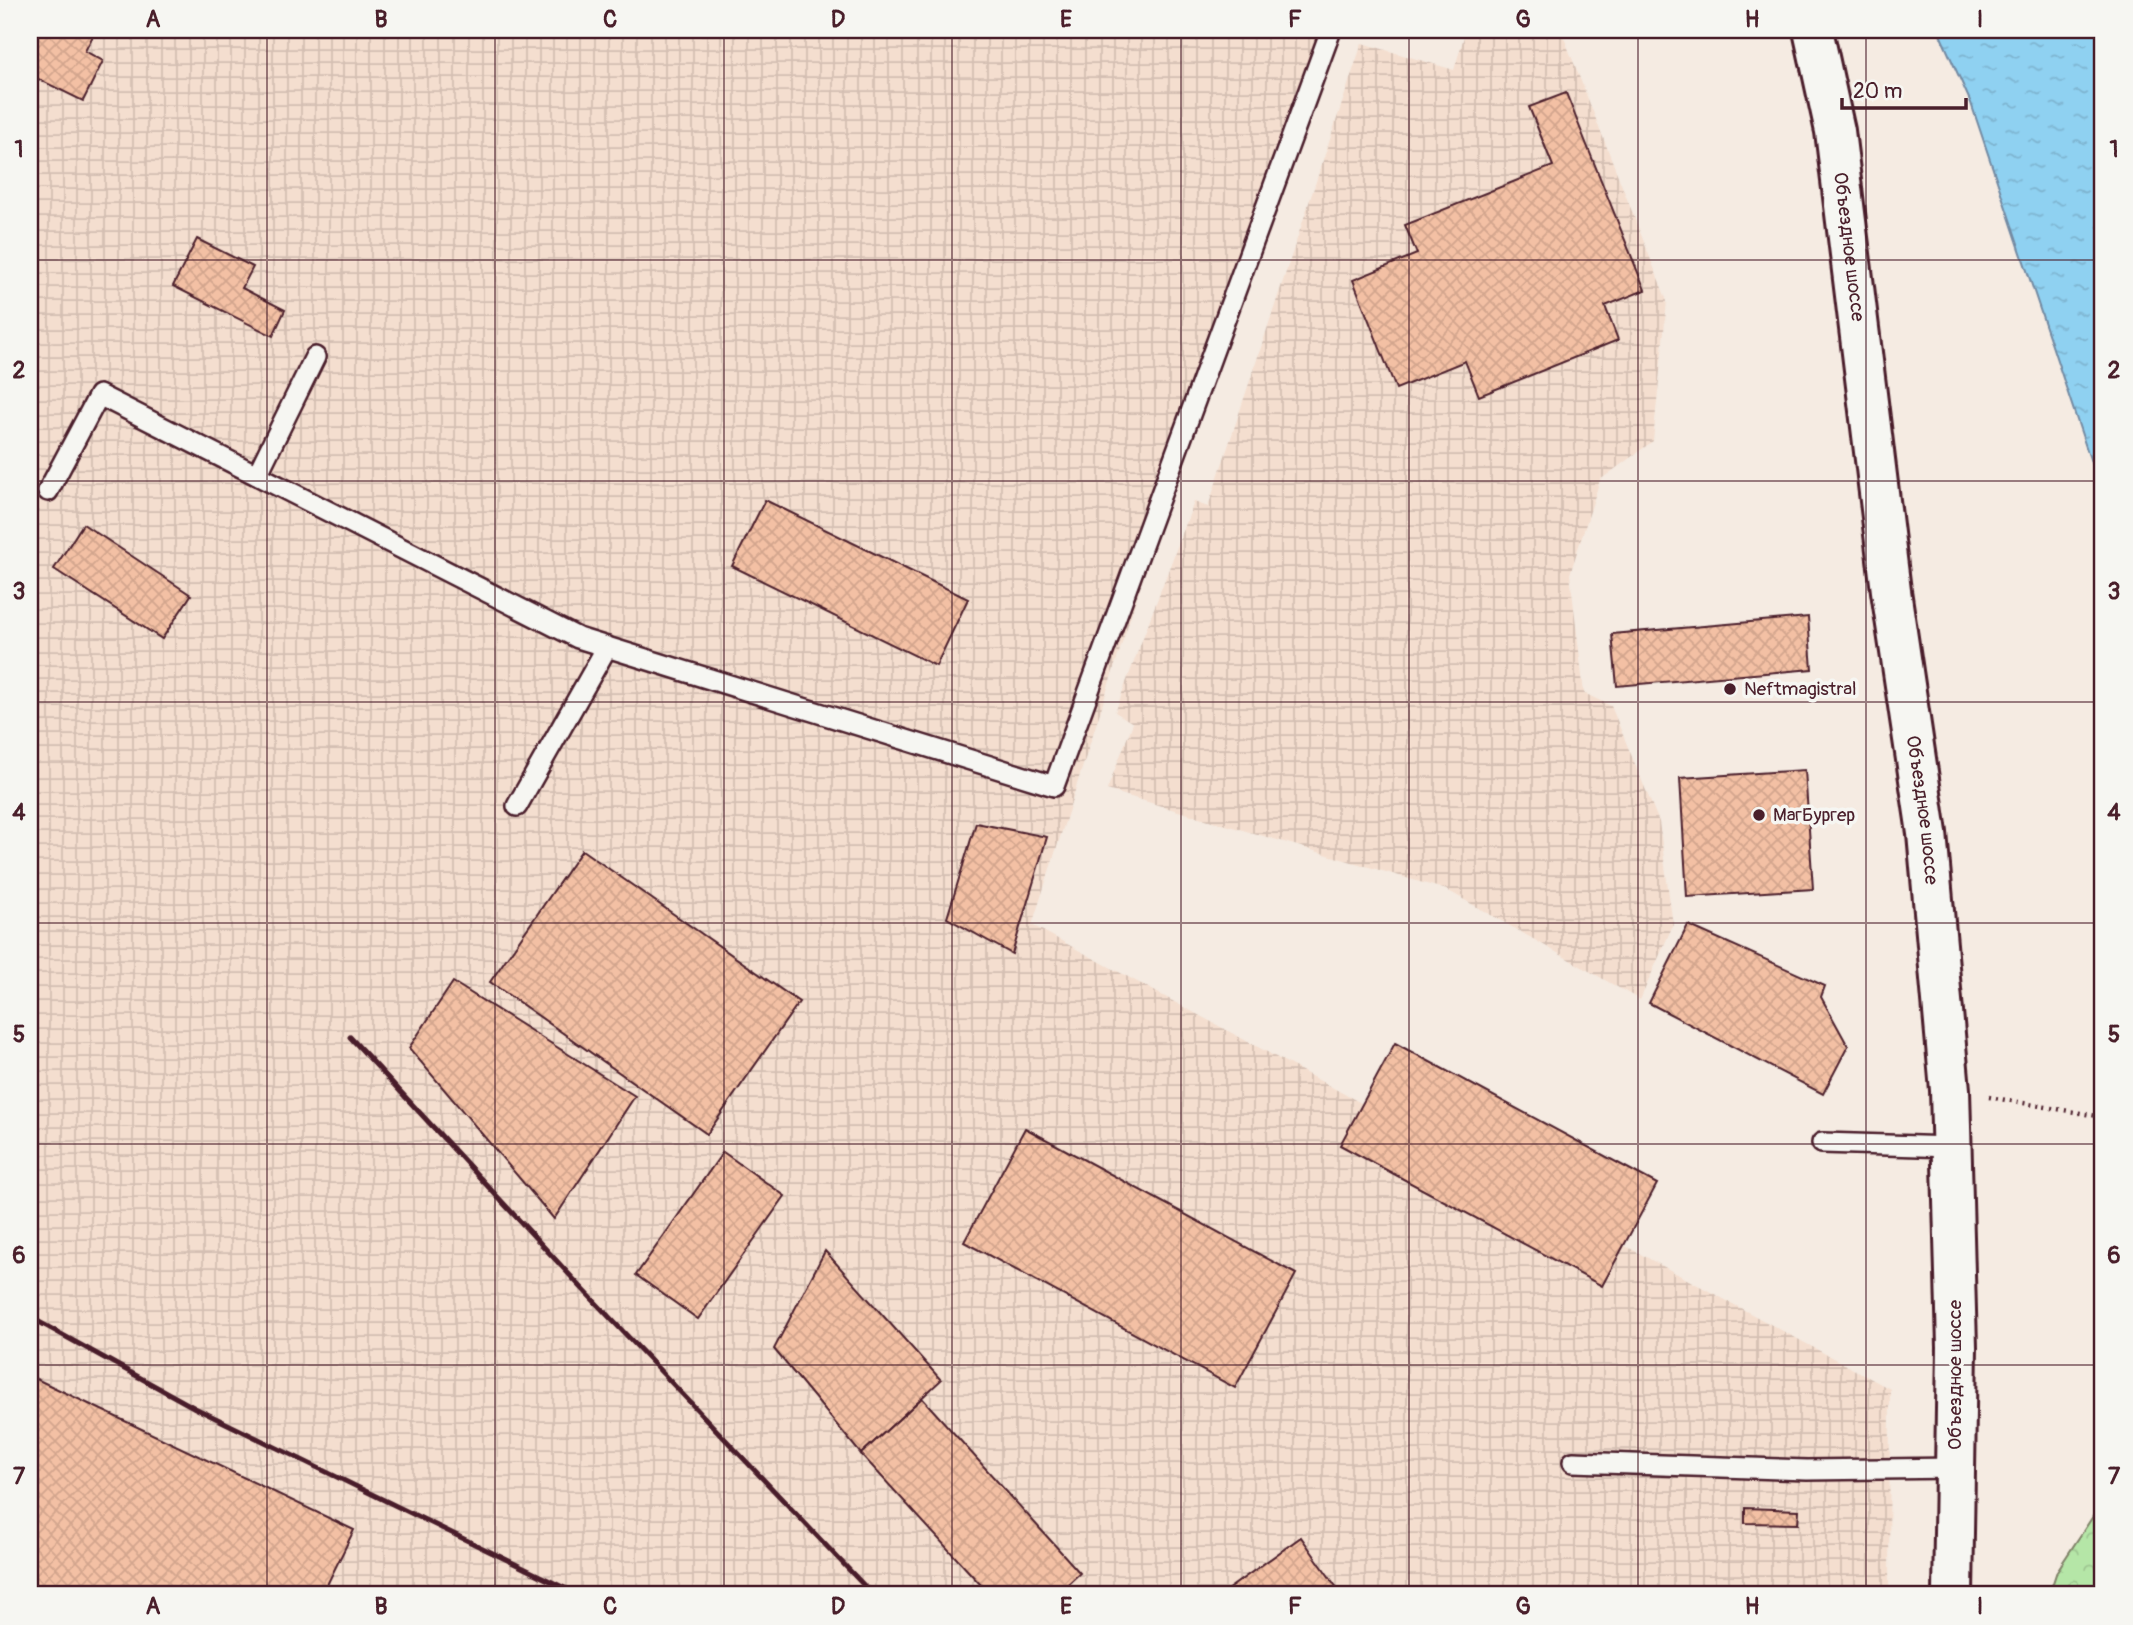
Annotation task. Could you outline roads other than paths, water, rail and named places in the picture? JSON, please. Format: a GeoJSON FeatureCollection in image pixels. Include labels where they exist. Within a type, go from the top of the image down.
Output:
{"type":"FeatureCollection","features":[{"type":"Feature","properties":{"kind":"main road","name":"Объездное шоссе"},"geometry":{"type":"LineString","coordinates":[[1813,30],[1835,131],[1891,591],[1927,833],[1950,1090],[1957,1347],[1953,1595]]}},
{"type":"Feature","properties":{"kind":"lane"},"geometry":{"type":"LineString","coordinates":[[48,491],[99,395],[578,638],[1054,786],[1331,30]]}},
{"type":"Feature","properties":{"kind":"lane"},"geometry":{"type":"LineString","coordinates":[[257,475],[315,357]]}},
{"type":"Feature","properties":{"kind":"lane"},"geometry":{"type":"LineString","coordinates":[[517,806],[607,647]]}},
{"type":"Feature","properties":{"kind":"lane"},"geometry":{"type":"LineString","coordinates":[[1822,1143],[1952,1147]]}},
{"type":"Feature","properties":{"kind":"lane"},"geometry":{"type":"LineString","coordinates":[[1573,1462],[1807,1470],[1955,1468]]}},
{"type":"Feature","properties":{"kind":"water"},"geometry":{"type":"Polygon","coordinates":[[[1938,30],[2103,30],[2103,498],[1971,103],[1938,30]]]}},
{"type":"Feature","properties":{"kind":"railway"},"geometry":{"type":"LineString","coordinates":[[350,1037],[578,1284],[873,1595]]}},
{"type":"Feature","properties":{"kind":"railway"},"geometry":{"type":"LineString","coordinates":[[30,1317],[195,1408],[579,1595]]}},
{"type":"Feature","properties":{"kind":"place","name":"Neftmagistral"},"geometry":{"type":"Point","coordinates":[1730,689]}},
{"type":"Feature","properties":{"kind":"place","name":"МагБургер"},"geometry":{"type":"Point","coordinates":[1759,815]}}]}
